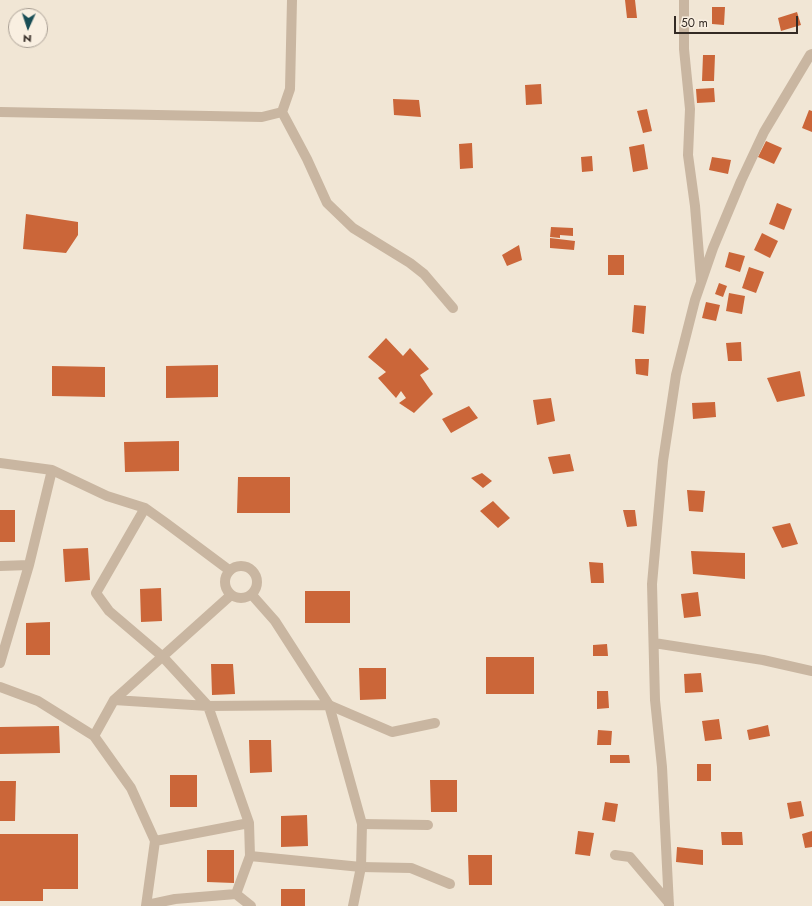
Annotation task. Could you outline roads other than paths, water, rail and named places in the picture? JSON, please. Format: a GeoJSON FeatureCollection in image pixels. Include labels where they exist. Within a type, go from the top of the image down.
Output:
{"type":"FeatureCollection","features":[{"type":"Feature","properties":{"kind":"street"},"geometry":{"type":"LineString","coordinates":[[292,0],[290,89],[282,112],[307,159],[327,203],[353,228],[424,274],[453,308]]}},
{"type":"Feature","properties":{"kind":"street"},"geometry":{"type":"LineString","coordinates":[[684,0],[684,49],[690,109],[688,155],[695,206],[701,284]]}},
{"type":"Feature","properties":{"kind":"street"},"geometry":{"type":"LineString","coordinates":[[669,905],[662,767],[655,700],[652,584],[663,461],[676,375],[696,300],[713,248],[741,181],[764,132],[812,54]]}},
{"type":"Feature","properties":{"kind":"street"},"geometry":{"type":"LineString","coordinates":[[0,112],[262,117],[282,112]]}},
{"type":"Feature","properties":{"kind":"street"},"geometry":{"type":"LineString","coordinates":[[0,463],[52,470],[107,496],[145,508],[229,570]]}},
{"type":"Feature","properties":{"kind":"street"},"geometry":{"type":"LineString","coordinates":[[0,663],[29,565],[52,470]]}},
{"type":"Feature","properties":{"kind":"street"},"geometry":{"type":"LineString","coordinates":[[145,508],[96,593],[109,611],[162,657],[208,706],[249,823],[250,856],[236,894]]}},
{"type":"Feature","properties":{"kind":"street"},"geometry":{"type":"LineString","coordinates":[[0,566],[29,565]]}},
{"type":"Feature","properties":{"kind":"street"},"geometry":{"type":"LineString","coordinates":[[243,565],[252,570],[258,579],[255,590],[252,594],[241,598],[231,595],[227,591],[224,580],[229,570],[243,565]]}},
{"type":"Feature","properties":{"kind":"street"},"geometry":{"type":"LineString","coordinates":[[252,594],[275,621],[330,705],[362,824],[361,867],[352,906]]}},
{"type":"Feature","properties":{"kind":"street"},"geometry":{"type":"LineString","coordinates":[[94,736],[114,700],[231,595]]}},
{"type":"Feature","properties":{"kind":"street"},"geometry":{"type":"LineString","coordinates":[[654,643],[763,660],[812,671]]}},
{"type":"Feature","properties":{"kind":"street"},"geometry":{"type":"LineString","coordinates":[[0,688],[38,701],[94,736],[130,788],[155,841],[147,905],[175,899],[236,894],[251,906]]}},
{"type":"Feature","properties":{"kind":"street"},"geometry":{"type":"LineString","coordinates":[[114,700],[208,706],[330,705],[392,732],[435,723]]}},
{"type":"Feature","properties":{"kind":"street"},"geometry":{"type":"LineString","coordinates":[[155,841],[249,823]]}},
{"type":"Feature","properties":{"kind":"street"},"geometry":{"type":"LineString","coordinates":[[362,824],[428,825]]}},
{"type":"Feature","properties":{"kind":"street"},"geometry":{"type":"LineString","coordinates":[[615,855],[630,857],[669,905]]}},
{"type":"Feature","properties":{"kind":"street"},"geometry":{"type":"LineString","coordinates":[[250,856],[361,867],[411,868],[450,884]]}}]}
